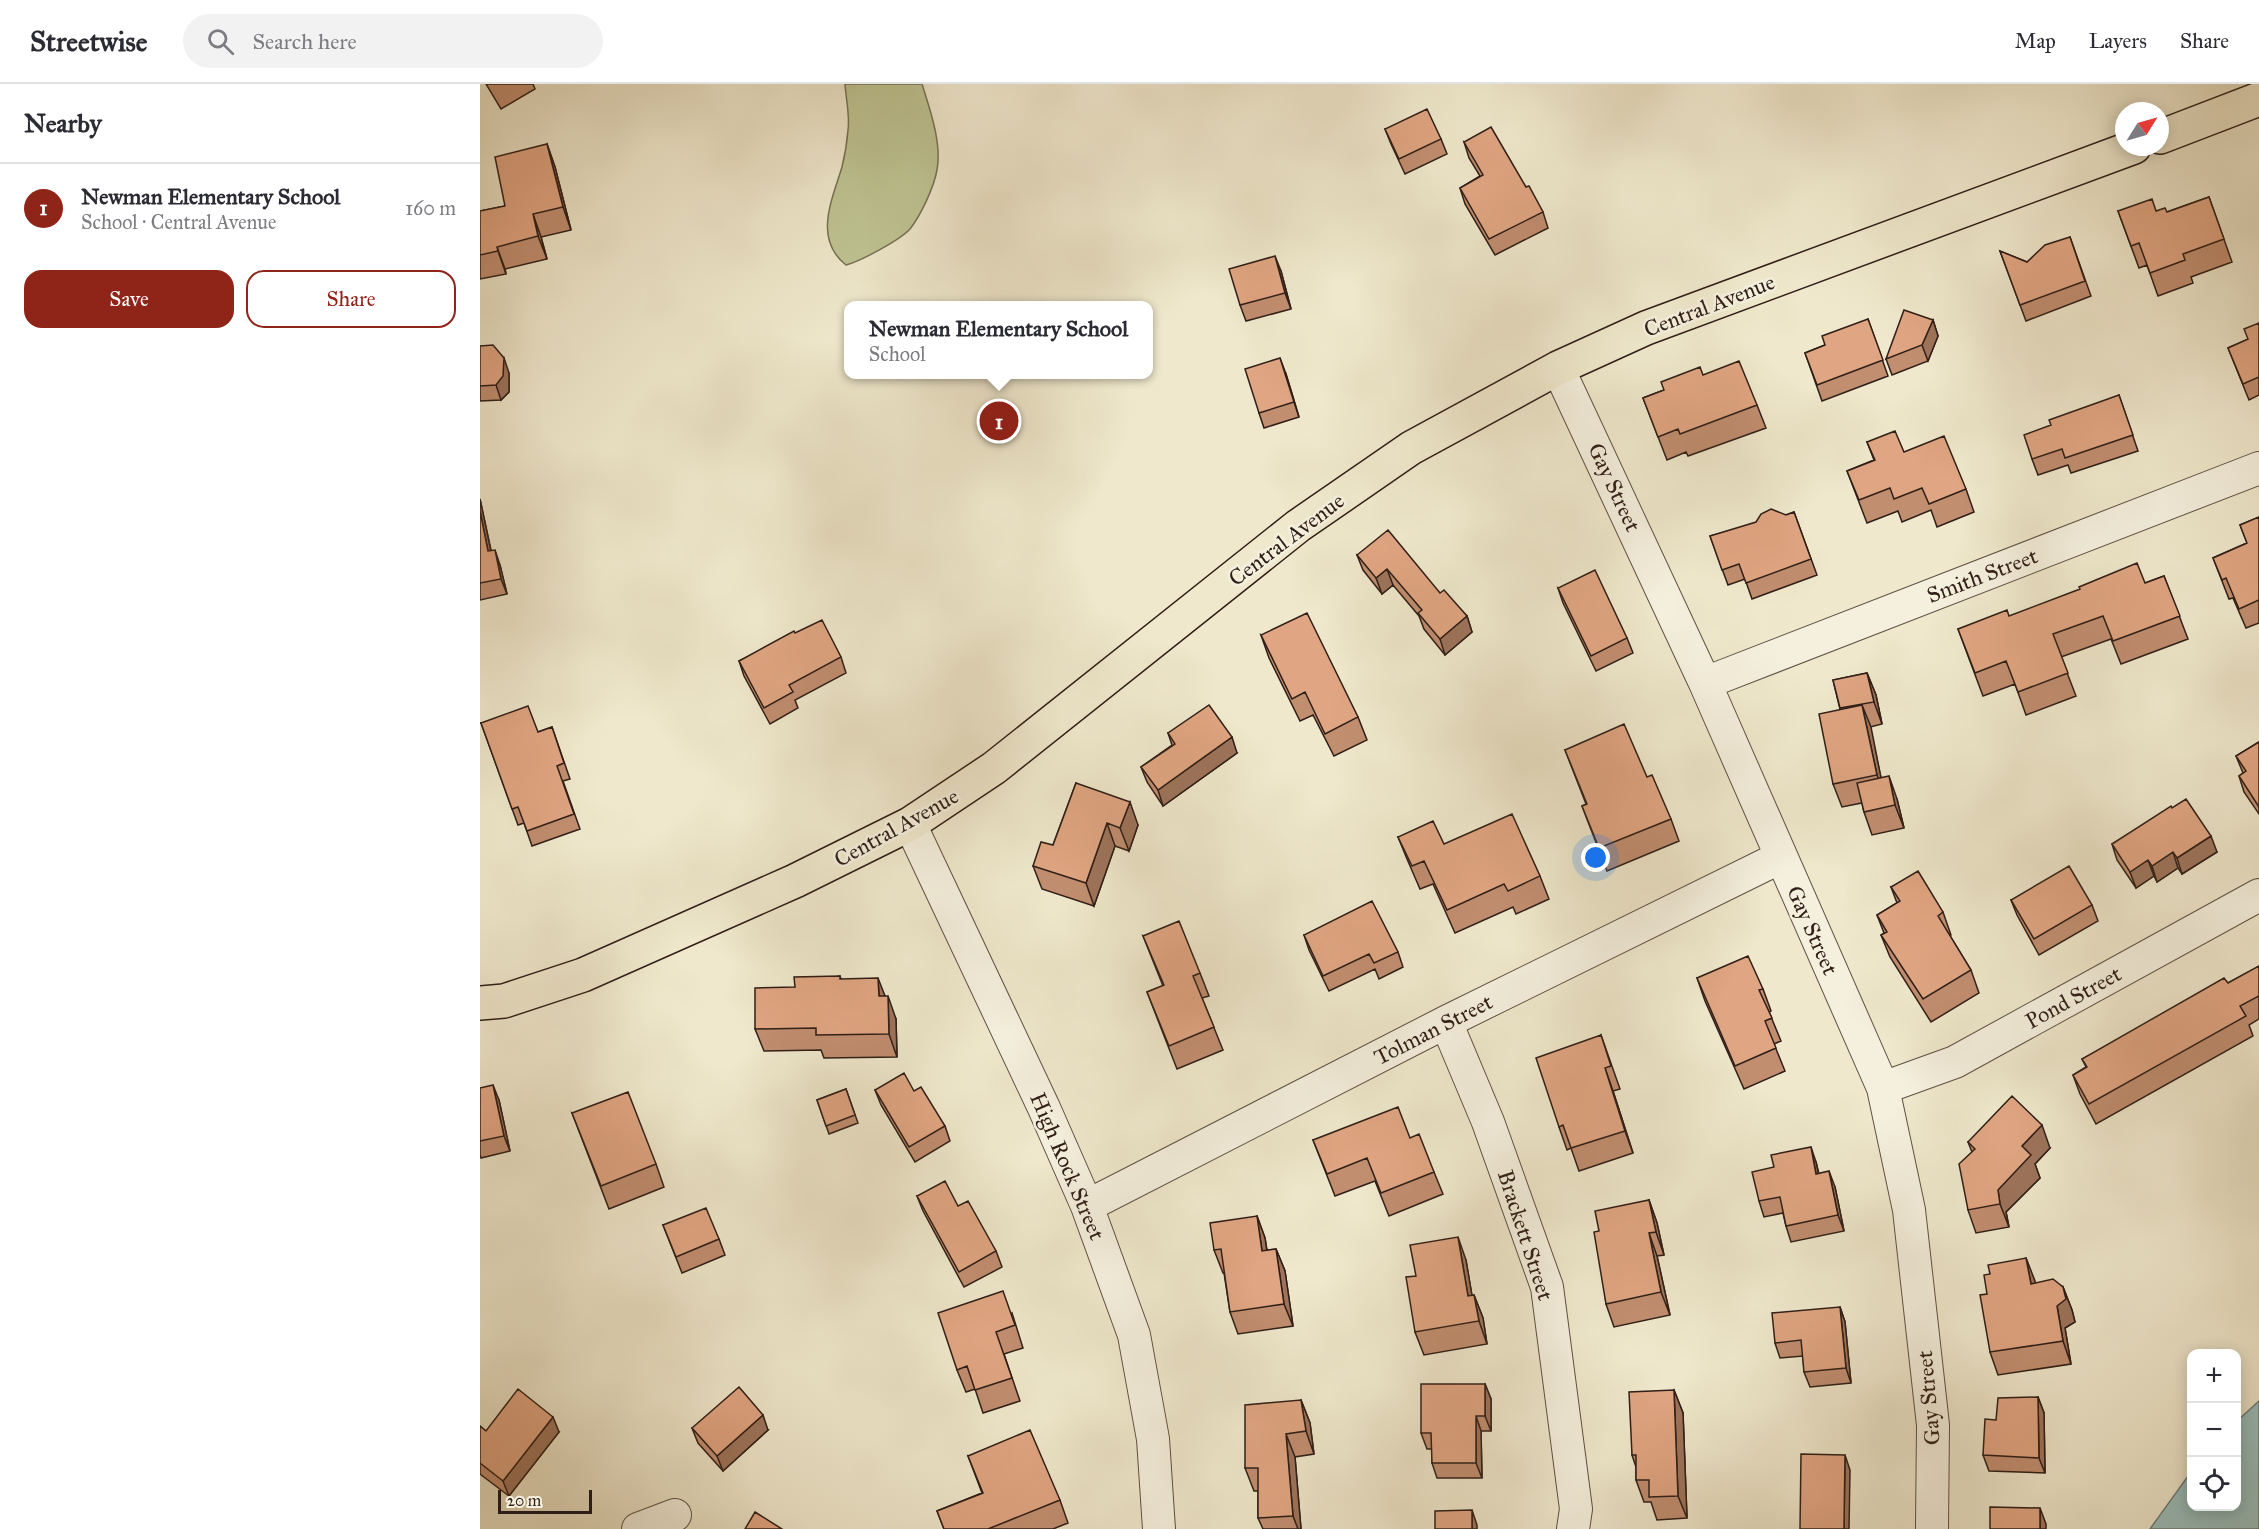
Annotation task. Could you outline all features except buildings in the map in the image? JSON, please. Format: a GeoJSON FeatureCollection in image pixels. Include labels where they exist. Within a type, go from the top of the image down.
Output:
{"type":"FeatureCollection","features":[{"type":"Feature","properties":{"kind":"main road"},"geometry":{"type":"LineString","coordinates":[[2169,134],[2259,99]]}},
{"type":"Feature","properties":{"kind":"main road","name":"Central Avenue"},"geometry":{"type":"LineString","coordinates":[[480,1003],[504,1001],[584,975],[795,881],[910,824],[994,768],[1307,520],[1411,448],[1558,368],[1646,328],[2115,154]]}},
{"type":"Feature","properties":{"kind":"street","name":"Gay Street"},"geometry":{"type":"LineString","coordinates":[[1558,368],[1705,683],[1883,1088],[1909,1210],[1933,1425],[1932,1529]]}},
{"type":"Feature","properties":{"kind":"street","name":"Smith Street"},"geometry":{"type":"LineString","coordinates":[[1705,683],[2259,468]]}},
{"type":"Feature","properties":{"kind":"street","name":"High Rock Street"},"geometry":{"type":"LineString","coordinates":[[910,824],[1044,1108],[1087,1206],[1134,1335],[1153,1439],[1159,1529]]}},
{"type":"Feature","properties":{"kind":"street","name":"Tolman Street"},"geometry":{"type":"LineString","coordinates":[[1087,1206],[1446,1022],[1781,857]]}},
{"type":"Feature","properties":{"kind":"street","name":"Pond Street"},"geometry":{"type":"LineString","coordinates":[[1883,1088],[1955,1062],[2259,895]]}},
{"type":"Feature","properties":{"kind":"street","name":"Brackett Street"},"geometry":{"type":"LineString","coordinates":[[1446,1022],[1488,1122],[1547,1287],[1576,1509],[1573,1529]]}},
{"type":"Feature","properties":{"kind":"street"},"geometry":{"type":"LineString","coordinates":[[638,1529],[675,1515]]}},
{"type":"Feature","properties":{"kind":"green space"},"geometry":{"type":"Polygon","coordinates":[[[845,84],[922,84],[938,149],[937,170],[930,192],[910,229],[880,250],[846,265],[836,255],[830,243],[828,231],[830,206],[842,167],[847,139],[849,119],[845,84]]]}},
{"type":"Feature","properties":{"kind":"water"},"geometry":{"type":"Polygon","coordinates":[[[2259,1401],[2259,1529],[2150,1529],[2187,1478],[2187,1511],[2241,1511],[2241,1417],[2259,1401]]]}},
{"type":"Feature","properties":{"kind":"place","name":"Newman Elementary School"},"geometry":{"type":"Point","coordinates":[999,421]}}]}
